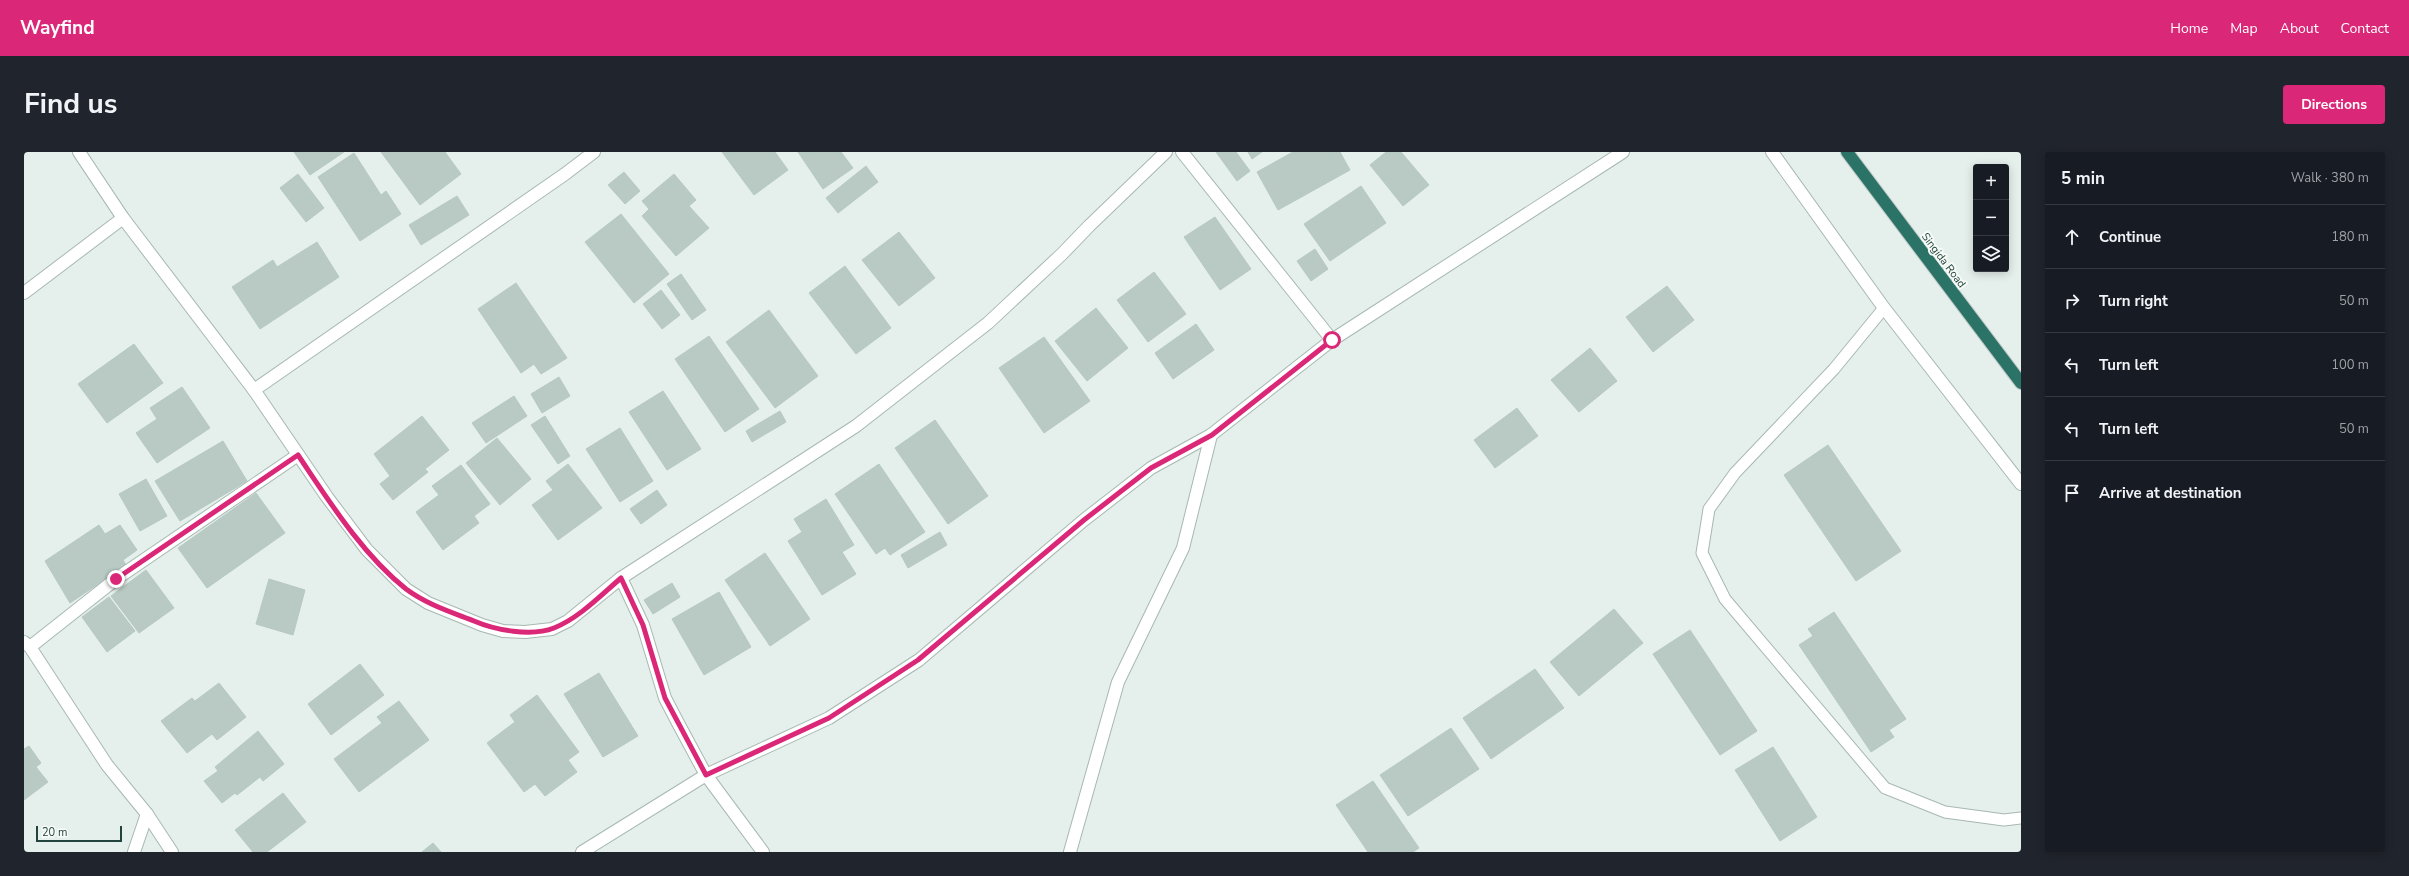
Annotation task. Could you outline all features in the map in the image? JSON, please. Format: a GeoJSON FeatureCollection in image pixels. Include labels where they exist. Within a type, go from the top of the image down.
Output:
{"type":"FeatureCollection","features":[{"type":"Feature","properties":{"kind":"highway","name":"Singida Road"},"geometry":{"type":"LineString","coordinates":[[1846,152],[2021,384]]}},
{"type":"Feature","properties":{"kind":"street"},"geometry":{"type":"LineString","coordinates":[[79,152],[123,218],[254,390],[327,497],[367,550],[406,589],[428,603],[482,625],[502,631],[525,632],[552,629],[574,617],[621,578],[856,426],[988,323],[1062,254],[1088,226],[1166,152]]}},
{"type":"Feature","properties":{"kind":"street"},"geometry":{"type":"LineString","coordinates":[[254,390],[565,174],[594,152]]}},
{"type":"Feature","properties":{"kind":"street"},"geometry":{"type":"LineString","coordinates":[[1182,152],[1332,340]]}},
{"type":"Feature","properties":{"kind":"street"},"geometry":{"type":"LineString","coordinates":[[582,852],[706,775],[829,718],[918,660],[1084,520],[1151,468],[1212,435],[1332,340],[1623,152]]}},
{"type":"Feature","properties":{"kind":"street"},"geometry":{"type":"LineString","coordinates":[[1772,152],[1884,308],[2021,484]]}},
{"type":"Feature","properties":{"kind":"street"},"geometry":{"type":"LineString","coordinates":[[24,293],[123,218]]}},
{"type":"Feature","properties":{"kind":"street"},"geometry":{"type":"LineString","coordinates":[[1070,852],[1118,682],[1184,548],[1212,435]]}},
{"type":"Feature","properties":{"kind":"street"},"geometry":{"type":"LineString","coordinates":[[172,852],[147,814],[107,765],[27,645],[116,579],[298,455]]}},
{"type":"Feature","properties":{"kind":"street"},"geometry":{"type":"LineString","coordinates":[[621,578],[643,625],[665,698],[706,775],[763,852]]}},
{"type":"Feature","properties":{"kind":"street"},"geometry":{"type":"LineString","coordinates":[[134,852],[147,814]]}},
{"type":"Feature","properties":{"kind":"lane"},"geometry":{"type":"LineString","coordinates":[[1884,308],[1834,369],[1735,473],[1709,509],[1702,553],[1724,599],[1885,788],[1945,812],[2004,820],[2021,818]]}},
{"type":"Feature","properties":{"kind":"building"},"geometry":{"type":"Polygon","coordinates":[[[294,152],[344,152],[310,175],[294,152]]]}},
{"type":"Feature","properties":{"kind":"building"},"geometry":{"type":"Polygon","coordinates":[[[381,152],[445,152],[461,174],[420,205],[381,152]]]}},
{"type":"Feature","properties":{"kind":"building"},"geometry":{"type":"Polygon","coordinates":[[[722,152],[775,152],[788,170],[754,195],[722,152]]]}},
{"type":"Feature","properties":{"kind":"building"},"geometry":{"type":"Polygon","coordinates":[[[798,152],[841,152],[853,168],[823,189],[798,152]]]}},
{"type":"Feature","properties":{"kind":"building"},"geometry":{"type":"Polygon","coordinates":[[[1216,152],[1236,152],[1250,171],[1237,181],[1216,152]]]}},
{"type":"Feature","properties":{"kind":"building"},"geometry":{"type":"Polygon","coordinates":[[[1248,152],[1262,152],[1252,159],[1248,152]]]}},
{"type":"Feature","properties":{"kind":"building"},"geometry":{"type":"Polygon","coordinates":[[[1293,152],[1340,152],[1350,170],[1278,210],[1257,172],[1293,152]]]}},
{"type":"Feature","properties":{"kind":"building"},"geometry":{"type":"Polygon","coordinates":[[[1386,152],[1401,152],[1429,185],[1403,206],[1370,165],[1386,152]]]}},
{"type":"Feature","properties":{"kind":"building"},"geometry":{"type":"Polygon","coordinates":[[[354,153],[381,195],[386,191],[401,214],[360,241],[318,177],[354,153]]]}},
{"type":"Feature","properties":{"kind":"building"},"geometry":{"type":"Polygon","coordinates":[[[866,166],[878,182],[838,213],[826,198],[866,166]]]}},
{"type":"Feature","properties":{"kind":"building"},"geometry":{"type":"Polygon","coordinates":[[[624,172],[640,191],[625,204],[608,185],[624,172]]]}},
{"type":"Feature","properties":{"kind":"building"},"geometry":{"type":"Polygon","coordinates":[[[298,174],[324,208],[306,222],[280,188],[298,174]]]}},
{"type":"Feature","properties":{"kind":"building"},"geometry":{"type":"Polygon","coordinates":[[[674,174],[696,200],[689,206],[709,228],[676,256],[642,216],[649,209],[642,201],[674,174]]]}},
{"type":"Feature","properties":{"kind":"building"},"geometry":{"type":"Polygon","coordinates":[[[1361,186],[1386,223],[1330,261],[1304,224],[1361,186]]]}},
{"type":"Feature","properties":{"kind":"building"},"geometry":{"type":"Polygon","coordinates":[[[457,196],[469,215],[421,245],[409,225],[457,196]]]}},
{"type":"Feature","properties":{"kind":"building"},"geometry":{"type":"Polygon","coordinates":[[[621,214],[669,274],[634,303],[585,242],[621,214]]]}},
{"type":"Feature","properties":{"kind":"building"},"geometry":{"type":"Polygon","coordinates":[[[1215,217],[1251,269],[1220,290],[1184,237],[1215,217]]]}},
{"type":"Feature","properties":{"kind":"building"},"geometry":{"type":"Polygon","coordinates":[[[899,232],[935,278],[899,306],[862,260],[899,232]]]}},
{"type":"Feature","properties":{"kind":"building"},"geometry":{"type":"Polygon","coordinates":[[[317,242],[339,277],[260,329],[232,287],[273,260],[277,267],[317,242]]]}},
{"type":"Feature","properties":{"kind":"building"},"geometry":{"type":"Polygon","coordinates":[[[1315,249],[1328,269],[1311,281],[1297,261],[1315,249]]]}},
{"type":"Feature","properties":{"kind":"building"},"geometry":{"type":"Polygon","coordinates":[[[845,266],[891,328],[856,354],[809,293],[845,266]]]}},
{"type":"Feature","properties":{"kind":"building"},"geometry":{"type":"Polygon","coordinates":[[[1154,272],[1186,314],[1148,342],[1117,300],[1154,272]]]}},
{"type":"Feature","properties":{"kind":"building"},"geometry":{"type":"Polygon","coordinates":[[[681,274],[706,310],[692,320],[667,284],[681,274]]]}},
{"type":"Feature","properties":{"kind":"building"},"geometry":{"type":"Polygon","coordinates":[[[516,283],[567,358],[541,374],[534,364],[521,373],[478,309],[516,283]]]}},
{"type":"Feature","properties":{"kind":"building"},"geometry":{"type":"Polygon","coordinates":[[[1667,286],[1694,320],[1653,352],[1626,317],[1667,286]]]}},
{"type":"Feature","properties":{"kind":"building"},"geometry":{"type":"Polygon","coordinates":[[[661,290],[680,315],[662,329],[643,304],[661,290]]]}},
{"type":"Feature","properties":{"kind":"building"},"geometry":{"type":"Polygon","coordinates":[[[1096,308],[1128,348],[1087,381],[1055,341],[1096,308]]]}},
{"type":"Feature","properties":{"kind":"building"},"geometry":{"type":"Polygon","coordinates":[[[769,310],[818,376],[775,408],[726,342],[769,310]]]}},
{"type":"Feature","properties":{"kind":"building"},"geometry":{"type":"Polygon","coordinates":[[[1196,324],[1214,350],[1173,379],[1155,353],[1196,324]]]}},
{"type":"Feature","properties":{"kind":"building"},"geometry":{"type":"Polygon","coordinates":[[[709,336],[759,409],[725,432],[675,359],[709,336]]]}},
{"type":"Feature","properties":{"kind":"building"},"geometry":{"type":"Polygon","coordinates":[[[1044,337],[1090,401],[1044,433],[999,368],[1044,337]]]}},
{"type":"Feature","properties":{"kind":"building"},"geometry":{"type":"Polygon","coordinates":[[[134,344],[163,383],[107,423],[78,384],[134,344]]]}},
{"type":"Feature","properties":{"kind":"building"},"geometry":{"type":"Polygon","coordinates":[[[1590,348],[1617,381],[1579,412],[1551,380],[1590,348]]]}},
{"type":"Feature","properties":{"kind":"building"},"geometry":{"type":"Polygon","coordinates":[[[559,377],[570,396],[542,413],[531,394],[559,377]]]}},
{"type":"Feature","properties":{"kind":"building"},"geometry":{"type":"Polygon","coordinates":[[[182,387],[210,428],[157,463],[136,433],[157,419],[150,408],[182,387]]]}},
{"type":"Feature","properties":{"kind":"building"},"geometry":{"type":"Polygon","coordinates":[[[663,391],[701,449],[667,470],[629,412],[663,391]]]}},
{"type":"Feature","properties":{"kind":"building"},"geometry":{"type":"Polygon","coordinates":[[[514,396],[527,416],[486,443],[472,423],[514,396]]]}},
{"type":"Feature","properties":{"kind":"building"},"geometry":{"type":"Polygon","coordinates":[[[1517,408],[1538,436],[1495,468],[1474,440],[1517,408]]]}},
{"type":"Feature","properties":{"kind":"building"},"geometry":{"type":"Polygon","coordinates":[[[780,411],[786,422],[752,442],[746,431],[780,411]]]}},
{"type":"Feature","properties":{"kind":"building"},"geometry":{"type":"Polygon","coordinates":[[[422,416],[449,450],[425,469],[428,472],[393,500],[380,484],[390,476],[374,454],[422,416]]]}},
{"type":"Feature","properties":{"kind":"building"},"geometry":{"type":"Polygon","coordinates":[[[545,416],[570,456],[558,464],[531,425],[545,416]]]}},
{"type":"Feature","properties":{"kind":"building"},"geometry":{"type":"Polygon","coordinates":[[[935,420],[988,496],[948,524],[895,448],[935,420]]]}},
{"type":"Feature","properties":{"kind":"building"},"geometry":{"type":"Polygon","coordinates":[[[620,428],[653,481],[620,502],[586,449],[620,428]]]}},
{"type":"Feature","properties":{"kind":"building"},"geometry":{"type":"Polygon","coordinates":[[[497,438],[531,479],[500,505],[466,463],[497,438]]]}},
{"type":"Feature","properties":{"kind":"building"},"geometry":{"type":"Polygon","coordinates":[[[223,441],[247,481],[180,521],[155,481],[223,441]]]}},
{"type":"Feature","properties":{"kind":"building"},"geometry":{"type":"Polygon","coordinates":[[[1828,445],[1901,551],[1856,581],[1784,475],[1828,445]]]}},
{"type":"Feature","properties":{"kind":"building"},"geometry":{"type":"Polygon","coordinates":[[[568,464],[602,508],[558,540],[532,505],[553,490],[546,481],[568,464]]]}},
{"type":"Feature","properties":{"kind":"building"},"geometry":{"type":"Polygon","coordinates":[[[879,464],[925,532],[890,555],[885,548],[876,554],[835,494],[879,464]]]}},
{"type":"Feature","properties":{"kind":"building"},"geometry":{"type":"Polygon","coordinates":[[[461,465],[490,504],[474,516],[479,523],[443,550],[416,512],[439,495],[432,486],[461,465]]]}},
{"type":"Feature","properties":{"kind":"building"},"geometry":{"type":"Polygon","coordinates":[[[146,479],[167,516],[140,531],[119,494],[146,479]]]}},
{"type":"Feature","properties":{"kind":"building"},"geometry":{"type":"Polygon","coordinates":[[[657,490],[667,505],[641,524],[630,509],[657,490]]]}},
{"type":"Feature","properties":{"kind":"building"},"geometry":{"type":"Polygon","coordinates":[[[256,493],[285,533],[207,588],[178,548],[256,493]]]}},
{"type":"Feature","properties":{"kind":"building"},"geometry":{"type":"Polygon","coordinates":[[[826,499],[854,545],[842,552],[856,574],[822,595],[788,541],[802,532],[794,519],[826,499]]]}},
{"type":"Feature","properties":{"kind":"building"},"geometry":{"type":"Polygon","coordinates":[[[99,525],[105,534],[120,525],[137,550],[123,560],[126,565],[70,603],[45,561],[99,525]]]}},
{"type":"Feature","properties":{"kind":"building"},"geometry":{"type":"Polygon","coordinates":[[[940,532],[947,545],[908,568],[901,555],[940,532]]]}},
{"type":"Feature","properties":{"kind":"building"},"geometry":{"type":"Polygon","coordinates":[[[765,553],[810,619],[770,646],[725,580],[765,553]]]}},
{"type":"Feature","properties":{"kind":"building"},"geometry":{"type":"Polygon","coordinates":[[[146,570],[174,608],[139,633],[111,596],[146,570]]]}},
{"type":"Feature","properties":{"kind":"building"},"geometry":{"type":"Polygon","coordinates":[[[269,579],[305,590],[293,635],[256,624],[269,579]]]}},
{"type":"Feature","properties":{"kind":"building"},"geometry":{"type":"Polygon","coordinates":[[[672,583],[680,597],[653,614],[644,600],[672,583]]]}},
{"type":"Feature","properties":{"kind":"building"},"geometry":{"type":"Polygon","coordinates":[[[719,592],[751,647],[704,675],[672,619],[719,592]]]}},
{"type":"Feature","properties":{"kind":"building"},"geometry":{"type":"Polygon","coordinates":[[[109,597],[135,631],[107,652],[82,617],[109,597]]]}},
{"type":"Feature","properties":{"kind":"building"},"geometry":{"type":"Polygon","coordinates":[[[1614,609],[1643,643],[1579,696],[1550,662],[1614,609]]]}},
{"type":"Feature","properties":{"kind":"building"},"geometry":{"type":"Polygon","coordinates":[[[1834,612],[1906,719],[1889,730],[1894,737],[1871,752],[1799,645],[1813,636],[1808,629],[1834,612]]]}},
{"type":"Feature","properties":{"kind":"building"},"geometry":{"type":"Polygon","coordinates":[[[1690,630],[1757,731],[1720,755],[1653,654],[1690,630]]]}},
{"type":"Feature","properties":{"kind":"building"},"geometry":{"type":"Polygon","coordinates":[[[360,664],[384,695],[331,735],[308,704],[360,664]]]}},
{"type":"Feature","properties":{"kind":"building"},"geometry":{"type":"Polygon","coordinates":[[[1535,669],[1564,708],[1491,759],[1463,718],[1535,669]]]}},
{"type":"Feature","properties":{"kind":"building"},"geometry":{"type":"Polygon","coordinates":[[[599,673],[638,736],[603,757],[564,694],[599,673]]]}},
{"type":"Feature","properties":{"kind":"building"},"geometry":{"type":"Polygon","coordinates":[[[219,683],[246,717],[217,740],[212,734],[187,753],[161,721],[192,698],[195,701],[219,683]]]}},
{"type":"Feature","properties":{"kind":"building"},"geometry":{"type":"Polygon","coordinates":[[[537,695],[579,752],[568,760],[577,772],[545,796],[535,784],[524,792],[487,743],[515,722],[510,715],[537,695]]]}},
{"type":"Feature","properties":{"kind":"building"},"geometry":{"type":"Polygon","coordinates":[[[399,701],[429,740],[359,792],[334,759],[382,723],[377,717],[399,701]]]}},
{"type":"Feature","properties":{"kind":"building"},"geometry":{"type":"Polygon","coordinates":[[[1451,728],[1479,769],[1408,816],[1380,775],[1451,728]]]}},
{"type":"Feature","properties":{"kind":"building"},"geometry":{"type":"Polygon","coordinates":[[[258,731],[284,764],[263,781],[260,777],[237,795],[235,793],[222,803],[204,781],[218,771],[215,767],[258,731]]]}},
{"type":"Feature","properties":{"kind":"building"},"geometry":{"type":"Polygon","coordinates":[[[29,746],[41,763],[36,767],[48,782],[24,800],[24,749],[29,746]]]}},
{"type":"Feature","properties":{"kind":"building"},"geometry":{"type":"Polygon","coordinates":[[[1773,747],[1817,817],[1780,841],[1735,770],[1773,747]]]}},
{"type":"Feature","properties":{"kind":"building"},"geometry":{"type":"Polygon","coordinates":[[[1373,781],[1419,848],[1413,852],[1368,852],[1336,805],[1373,781]]]}},
{"type":"Feature","properties":{"kind":"building"},"geometry":{"type":"Polygon","coordinates":[[[283,793],[306,822],[267,852],[253,852],[235,830],[283,793]]]}},
{"type":"Feature","properties":{"kind":"building"},"geometry":{"type":"Polygon","coordinates":[[[433,843],[441,852],[422,852],[433,843]]]}},
{"type":"Feature","properties":{"kind":"route"},"geometry":{"type":"LineString","coordinates":[[116,579],[298,455],[327,497],[367,550],[406,589],[428,603],[482,625],[502,631],[525,632],[552,629],[580,613],[621,578],[643,625],[665,698],[678,724],[692,746],[706,775],[829,718],[918,660],[1084,520],[1151,468],[1212,435],[1332,340]]}}]}
